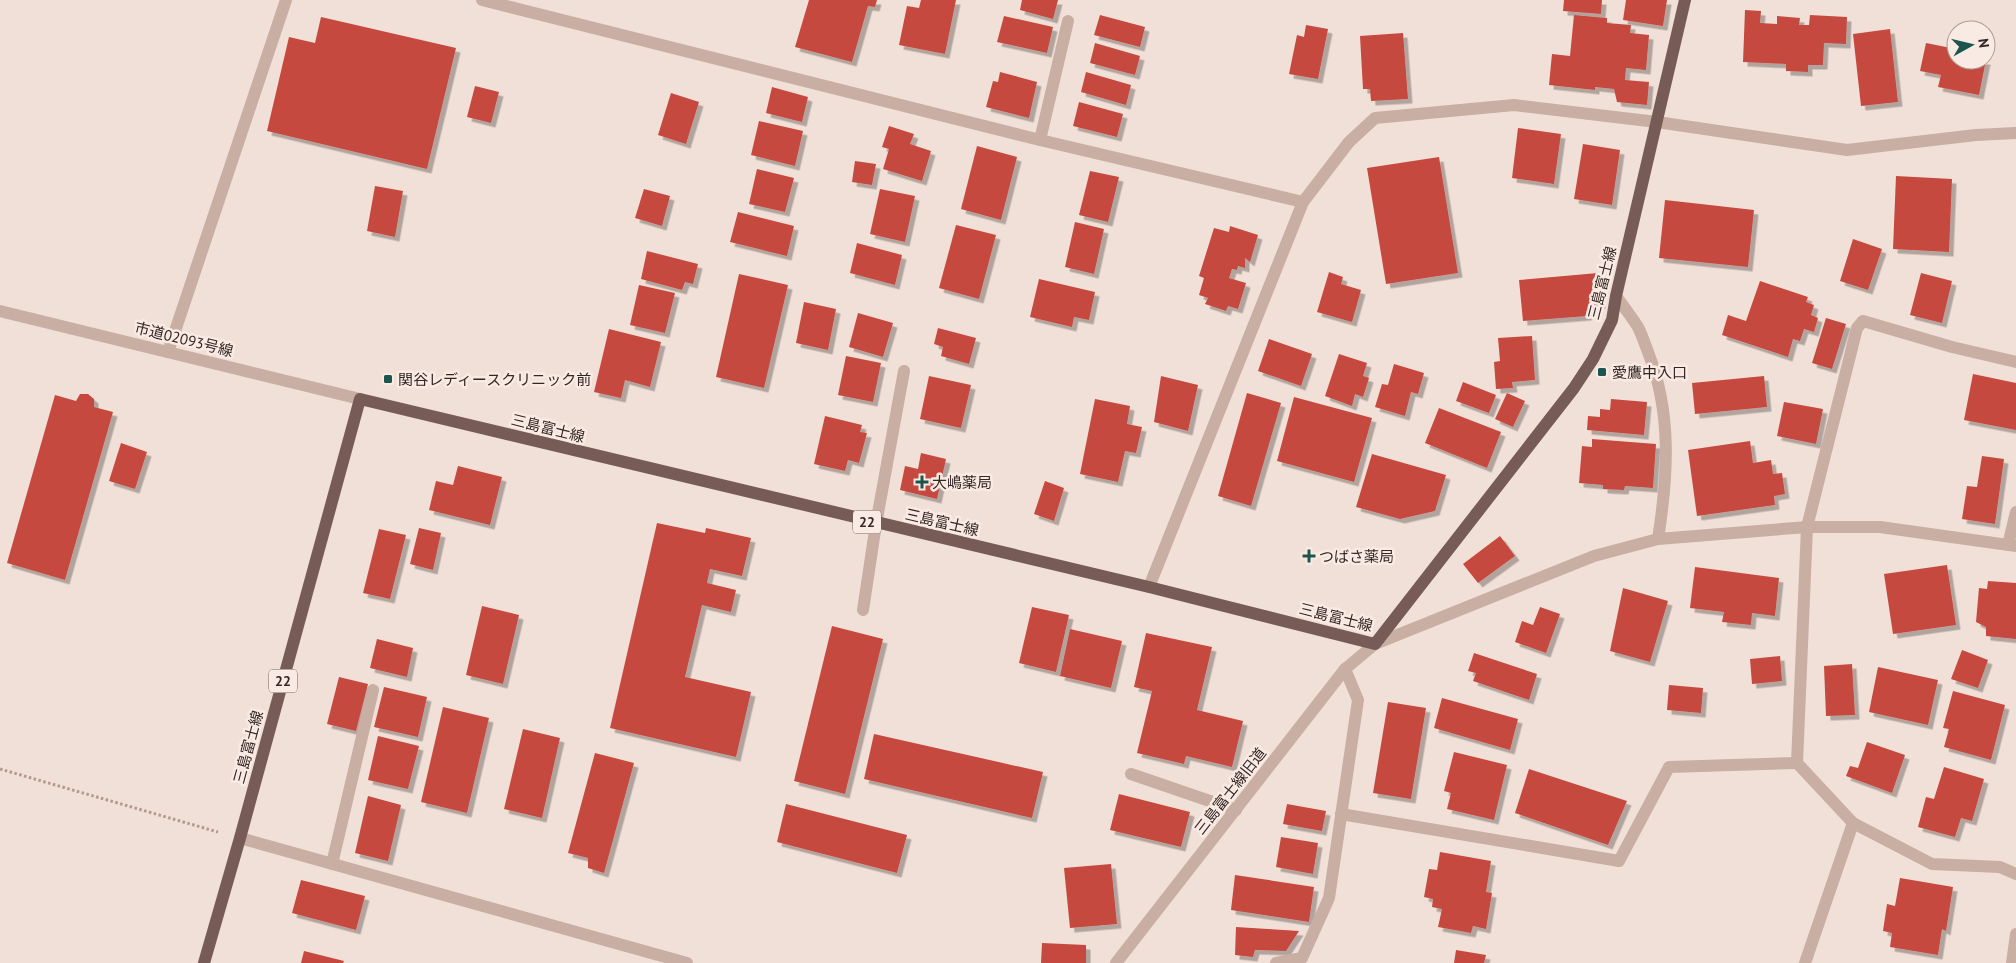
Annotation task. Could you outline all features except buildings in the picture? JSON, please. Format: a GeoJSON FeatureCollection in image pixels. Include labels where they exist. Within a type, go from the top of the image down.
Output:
{"type":"FeatureCollection","features":[{"type":"Feature","properties":{"kind":"main road","name":"三島富士線"},"geometry":{"type":"LineString","coordinates":[[204,963],[360,399],[1375,644],[1574,388],[1594,359],[1612,320],[1685,0]]}},
{"type":"Feature","properties":{"kind":"street"},"geometry":{"type":"LineString","coordinates":[[168,352],[286,0]]}},
{"type":"Feature","properties":{"kind":"street"},"geometry":{"type":"LineString","coordinates":[[482,0],[1040,140],[1304,202]]}},
{"type":"Feature","properties":{"kind":"street"},"geometry":{"type":"LineString","coordinates":[[1040,140],[1068,21]]}},
{"type":"Feature","properties":{"kind":"street"},"geometry":{"type":"LineString","coordinates":[[1149,588],[1304,202],[1348,142],[1374,118],[1514,106],[1656,122],[1846,150],[1976,135],[2016,133]]}},
{"type":"Feature","properties":{"kind":"street"},"geometry":{"type":"LineString","coordinates":[[1616,296],[1639,328],[1657,373],[1665,414],[1666,461],[1663,506],[1658,539]]}},
{"type":"Feature","properties":{"kind":"street","name":"市道02093号線"},"geometry":{"type":"LineString","coordinates":[[0,311],[360,399]]}},
{"type":"Feature","properties":{"kind":"street"},"geometry":{"type":"LineString","coordinates":[[2016,362],[1952,347],[1863,321],[1856,328],[1807,526],[1797,763],[1853,824],[1932,864],[2000,867],[2016,874]]}},
{"type":"Feature","properties":{"kind":"street"},"geometry":{"type":"LineString","coordinates":[[863,610],[876,524],[904,370]]}},
{"type":"Feature","properties":{"kind":"street"},"geometry":{"type":"LineString","coordinates":[[2012,545],[2016,512]]}},
{"type":"Feature","properties":{"kind":"street","name":"三島富士線旧道"},"geometry":{"type":"LineString","coordinates":[[1116,963],[1345,669],[1375,644],[1594,556],[1658,539],[1807,526],[1880,527],[2012,545]]}},
{"type":"Feature","properties":{"kind":"street"},"geometry":{"type":"LineString","coordinates":[[1276,963],[1302,958],[1329,898],[1358,700],[1345,669]]}},
{"type":"Feature","properties":{"kind":"street"},"geometry":{"type":"LineString","coordinates":[[332,864],[373,690]]}},
{"type":"Feature","properties":{"kind":"street"},"geometry":{"type":"LineString","coordinates":[[1342,814],[1619,861],[1669,767],[1797,763]]}},
{"type":"Feature","properties":{"kind":"street"},"geometry":{"type":"LineString","coordinates":[[1131,774],[1236,810]]}},
{"type":"Feature","properties":{"kind":"street"},"geometry":{"type":"LineString","coordinates":[[1805,963],[1853,824]]}},
{"type":"Feature","properties":{"kind":"street"},"geometry":{"type":"LineString","coordinates":[[240,838],[687,963]]}},
{"type":"Feature","properties":{"kind":"street"},"geometry":{"type":"LineString","coordinates":[[2012,963],[2016,934]]}},
{"type":"Feature","properties":{"kind":"path"},"geometry":{"type":"LineString","coordinates":[[0,769],[240,838]]}},
{"type":"Feature","properties":{"kind":"place","name":"愛鷹中入口"},"geometry":{"type":"Point","coordinates":[1602,372]}},
{"type":"Feature","properties":{"kind":"place","name":"関谷レディースクリニック前"},"geometry":{"type":"Point","coordinates":[388,379]}},
{"type":"Feature","properties":{"kind":"place","name":"大嶋薬局"},"geometry":{"type":"Point","coordinates":[922,482]}},
{"type":"Feature","properties":{"kind":"place","name":"つばさ薬局"},"geometry":{"type":"Point","coordinates":[1309,556]}}]}
